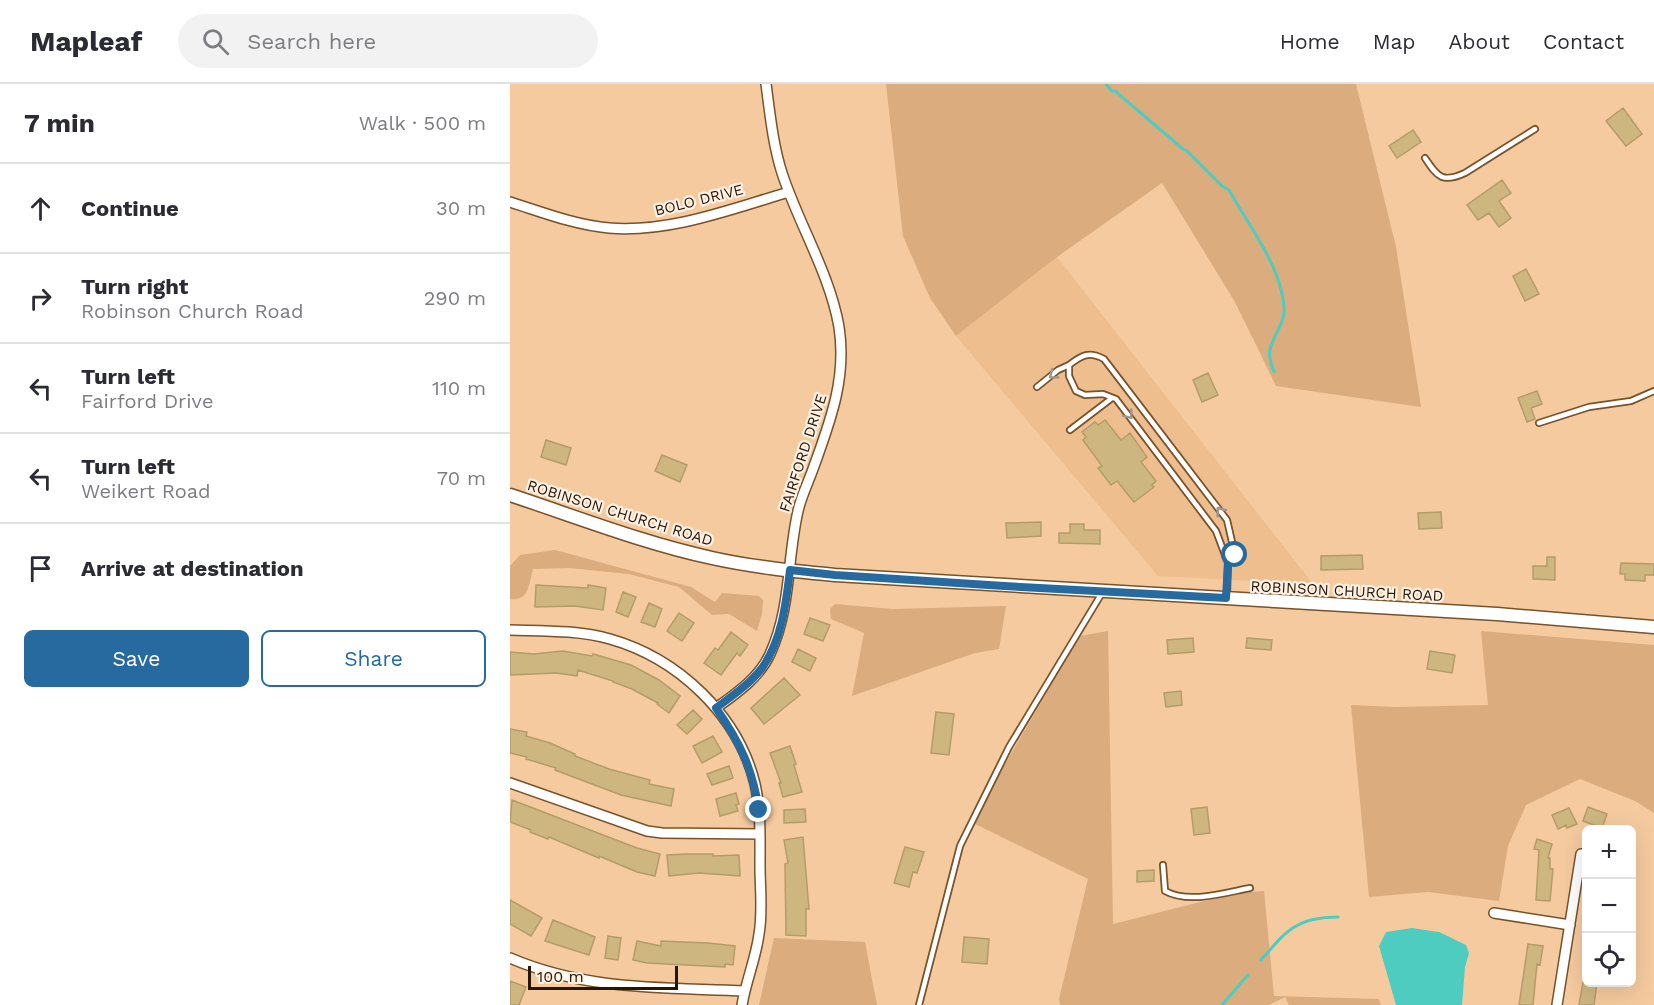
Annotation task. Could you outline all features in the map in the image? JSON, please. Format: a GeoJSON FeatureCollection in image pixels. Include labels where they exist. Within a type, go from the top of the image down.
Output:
{"type":"FeatureCollection","features":[{"type":"Feature","properties":{"kind":"street","name":"FAIRFORD DRIVE"},"geometry":{"type":"LineString","coordinates":[[716,708],[750,681],[761,669],[781,628],[799,506],[834,411],[839,384],[841,356],[839,327],[832,300],[789,192],[775,146],[766,84]]}},
{"type":"Feature","properties":{"kind":"street","name":"BOLO DRIVE"},"geometry":{"type":"LineString","coordinates":[[510,202],[583,224],[608,228],[641,228],[690,220],[789,192]]}},
{"type":"Feature","properties":{"kind":"street","name":"ROBINSON CHURCH ROAD"},"geometry":{"type":"LineString","coordinates":[[511,500],[712,558],[790,570],[835,575],[1568,619],[1654,627]]}},
{"type":"Feature","properties":{"kind":"street"},"geometry":{"type":"LineString","coordinates":[[510,630],[584,634],[630,645],[675,669],[716,708],[733,732],[746,757],[754,784],[759,810],[760,834],[760,933],[742,1005]]}},
{"type":"Feature","properties":{"kind":"street"},"geometry":{"type":"LineString","coordinates":[[510,783],[647,831],[760,834]]}},
{"type":"Feature","properties":{"kind":"street"},"geometry":{"type":"LineString","coordinates":[[1557,1005],[1581,854]]}},
{"type":"Feature","properties":{"kind":"street"},"geometry":{"type":"LineString","coordinates":[[1494,913],[1570,925]]}},
{"type":"Feature","properties":{"kind":"street"},"geometry":{"type":"LineString","coordinates":[[510,958],[533,968],[567,978],[601,984],[745,991]]}},
{"type":"Feature","properties":{"kind":"lane"},"geometry":{"type":"LineString","coordinates":[[1425,158],[1434,172],[1445,179],[1453,178],[1465,173],[1535,129]]}},
{"type":"Feature","properties":{"kind":"lane"},"geometry":{"type":"LineString","coordinates":[[1037,387],[1058,370],[1088,353],[1104,359],[1227,520],[1235,555],[1228,563]]}},
{"type":"Feature","properties":{"kind":"lane"},"geometry":{"type":"LineString","coordinates":[[1070,365],[1069,376],[1076,391],[1085,395],[1103,394],[1116,399],[1212,525],[1228,563],[1226,598]]}},
{"type":"Feature","properties":{"kind":"lane"},"geometry":{"type":"LineString","coordinates":[[1539,423],[1589,407],[1631,401],[1654,391]]}},
{"type":"Feature","properties":{"kind":"lane"},"geometry":{"type":"LineString","coordinates":[[1070,430],[1112,398]]}},
{"type":"Feature","properties":{"kind":"lane"},"geometry":{"type":"LineString","coordinates":[[919,1005],[960,846],[1010,747],[1104,591]]}},
{"type":"Feature","properties":{"kind":"lane"},"geometry":{"type":"LineString","coordinates":[[1163,865],[1165,891],[1174,896],[1222,894],[1250,888]]}},
{"type":"Feature","properties":{"kind":"shaded area"},"geometry":{"type":"Polygon","coordinates":[[[886,84],[1356,84],[1396,247],[1421,407],[1276,386],[1235,302],[1162,183],[1057,257],[956,336],[930,298],[903,236],[886,84]]]}},
{"type":"Feature","properties":{"kind":"shaded area"},"geometry":{"type":"Polygon","coordinates":[[[1057,257],[1313,584],[1158,576],[956,336],[1057,257]]]}},
{"type":"Feature","properties":{"kind":"shaded area"},"geometry":{"type":"Polygon","coordinates":[[[555,550],[691,587],[715,602],[722,593],[759,596],[763,600],[757,631],[729,614],[712,615],[679,587],[629,574],[569,568],[533,569],[525,595],[521,598],[510,599],[510,566],[520,555],[555,550]]]}},
{"type":"Feature","properties":{"kind":"shaded area"},"geometry":{"type":"Polygon","coordinates":[[[835,604],[893,609],[1006,606],[999,649],[975,653],[852,696],[864,633],[831,619],[830,609],[835,604]]]}},
{"type":"Feature","properties":{"kind":"shaded area"},"geometry":{"type":"Polygon","coordinates":[[[1108,631],[1113,924],[1236,893],[1264,891],[1274,996],[1379,999],[1381,1005],[1289,1005],[1285,997],[1269,1005],[1060,1005],[1059,999],[1088,879],[971,822],[1080,636],[1108,631]]]}},
{"type":"Feature","properties":{"kind":"shaded area"},"geometry":{"type":"Polygon","coordinates":[[[1481,631],[1654,645],[1654,813],[1635,801],[1580,779],[1526,805],[1508,846],[1499,901],[1428,892],[1369,897],[1351,705],[1396,707],[1488,705],[1481,631]]]}},
{"type":"Feature","properties":{"kind":"shaded area"},"geometry":{"type":"Polygon","coordinates":[[[774,938],[865,942],[877,1005],[759,1005],[774,938]]]}},
{"type":"Feature","properties":{"kind":"water"},"geometry":{"type":"Polygon","coordinates":[[[1412,928],[1439,932],[1466,945],[1469,953],[1465,967],[1462,1005],[1396,1005],[1379,946],[1386,932],[1412,928]]]}},
{"type":"Feature","properties":{"kind":"building"},"geometry":{"type":"Polygon","coordinates":[[[1623,108],[1642,134],[1626,146],[1606,121],[1623,108]]]}},
{"type":"Feature","properties":{"kind":"building"},"geometry":{"type":"Polygon","coordinates":[[[1413,130],[1421,142],[1397,158],[1389,146],[1413,130]]]}},
{"type":"Feature","properties":{"kind":"building"},"geometry":{"type":"Polygon","coordinates":[[[1502,180],[1511,193],[1499,201],[1511,218],[1499,227],[1489,213],[1478,220],[1467,205],[1502,180]]]}},
{"type":"Feature","properties":{"kind":"building"},"geometry":{"type":"Polygon","coordinates":[[[1526,269],[1539,294],[1525,301],[1513,276],[1526,269]]]}},
{"type":"Feature","properties":{"kind":"building"},"geometry":{"type":"Polygon","coordinates":[[[1208,373],[1218,395],[1202,402],[1193,380],[1208,373]]]}},
{"type":"Feature","properties":{"kind":"building"},"geometry":{"type":"Polygon","coordinates":[[[1537,391],[1542,404],[1531,408],[1535,419],[1527,422],[1518,398],[1537,391]]]}},
{"type":"Feature","properties":{"kind":"building"},"geometry":{"type":"Polygon","coordinates":[[[1105,420],[1121,440],[1130,433],[1147,457],[1141,462],[1156,481],[1152,485],[1154,487],[1134,502],[1117,481],[1111,485],[1098,468],[1102,466],[1083,440],[1086,437],[1082,432],[1095,422],[1098,425],[1105,420]]]}},
{"type":"Feature","properties":{"kind":"building"},"geometry":{"type":"Polygon","coordinates":[[[546,440],[571,448],[566,465],[541,457],[546,440]]]}},
{"type":"Feature","properties":{"kind":"building"},"geometry":{"type":"Polygon","coordinates":[[[662,455],[687,465],[680,482],[655,471],[662,455]]]}},
{"type":"Feature","properties":{"kind":"building"},"geometry":{"type":"Polygon","coordinates":[[[1441,512],[1442,528],[1419,529],[1418,513],[1441,512]]]}},
{"type":"Feature","properties":{"kind":"building"},"geometry":{"type":"Polygon","coordinates":[[[1041,522],[1041,536],[1007,538],[1006,523],[1041,522]]]}},
{"type":"Feature","properties":{"kind":"building"},"geometry":{"type":"Polygon","coordinates":[[[1070,524],[1084,524],[1084,530],[1100,530],[1100,544],[1059,543],[1059,533],[1070,533],[1070,524]]]}},
{"type":"Feature","properties":{"kind":"building"},"geometry":{"type":"Polygon","coordinates":[[[1362,555],[1363,569],[1321,570],[1321,556],[1362,555]]]}},
{"type":"Feature","properties":{"kind":"building"},"geometry":{"type":"Polygon","coordinates":[[[1547,557],[1555,557],[1555,580],[1533,579],[1533,566],[1547,566],[1547,557]]]}},
{"type":"Feature","properties":{"kind":"building"},"geometry":{"type":"Polygon","coordinates":[[[1621,563],[1654,564],[1654,575],[1645,575],[1645,581],[1625,580],[1625,574],[1620,574],[1621,563]]]}},
{"type":"Feature","properties":{"kind":"building"},"geometry":{"type":"Polygon","coordinates":[[[536,585],[588,588],[588,585],[606,588],[603,610],[575,606],[535,607],[536,585]]]}},
{"type":"Feature","properties":{"kind":"building"},"geometry":{"type":"Polygon","coordinates":[[[623,592],[636,597],[628,617],[616,612],[623,592]]]}},
{"type":"Feature","properties":{"kind":"building"},"geometry":{"type":"Polygon","coordinates":[[[649,603],[662,609],[655,627],[641,622],[649,603]]]}},
{"type":"Feature","properties":{"kind":"building"},"geometry":{"type":"Polygon","coordinates":[[[679,613],[694,623],[682,641],[667,631],[679,613]]]}},
{"type":"Feature","properties":{"kind":"building"},"geometry":{"type":"Polygon","coordinates":[[[810,618],[830,625],[823,641],[804,634],[810,618]]]}},
{"type":"Feature","properties":{"kind":"building"},"geometry":{"type":"Polygon","coordinates":[[[731,632],[748,645],[740,656],[737,653],[721,675],[704,663],[715,648],[718,650],[731,632]]]}},
{"type":"Feature","properties":{"kind":"building"},"geometry":{"type":"Polygon","coordinates":[[[1193,638],[1194,652],[1168,654],[1167,640],[1193,638]]]}},
{"type":"Feature","properties":{"kind":"building"},"geometry":{"type":"Polygon","coordinates":[[[1247,638],[1272,640],[1271,650],[1246,648],[1247,638]]]}},
{"type":"Feature","properties":{"kind":"building"},"geometry":{"type":"Polygon","coordinates":[[[798,649],[816,658],[810,671],[792,662],[798,649]]]}},
{"type":"Feature","properties":{"kind":"building"},"geometry":{"type":"Polygon","coordinates":[[[563,651],[592,656],[593,654],[631,665],[659,680],[680,696],[669,713],[658,703],[632,689],[578,670],[577,676],[556,673],[510,675],[510,652],[534,654],[563,651]]]}},
{"type":"Feature","properties":{"kind":"building"},"geometry":{"type":"Polygon","coordinates":[[[1430,651],[1455,655],[1452,673],[1427,669],[1430,651]]]}},
{"type":"Feature","properties":{"kind":"building"},"geometry":{"type":"Polygon","coordinates":[[[784,678],[800,695],[764,724],[751,708],[784,678]]]}},
{"type":"Feature","properties":{"kind":"building"},"geometry":{"type":"Polygon","coordinates":[[[1181,691],[1182,705],[1166,707],[1164,693],[1181,691]]]}},
{"type":"Feature","properties":{"kind":"building"},"geometry":{"type":"Polygon","coordinates":[[[693,710],[702,719],[687,734],[677,725],[693,710]]]}},
{"type":"Feature","properties":{"kind":"building"},"geometry":{"type":"Polygon","coordinates":[[[936,712],[954,714],[949,755],[931,753],[936,712]]]}},
{"type":"Feature","properties":{"kind":"building"},"geometry":{"type":"Polygon","coordinates":[[[510,729],[527,732],[526,736],[550,743],[575,756],[609,769],[650,780],[649,784],[674,789],[671,806],[621,795],[555,770],[556,768],[526,759],[527,757],[510,753],[510,729]]]}},
{"type":"Feature","properties":{"kind":"building"},"geometry":{"type":"Polygon","coordinates":[[[713,736],[722,752],[702,763],[693,746],[713,736]]]}},
{"type":"Feature","properties":{"kind":"building"},"geometry":{"type":"Polygon","coordinates":[[[790,746],[802,792],[783,797],[779,783],[781,783],[770,753],[790,746]]]}},
{"type":"Feature","properties":{"kind":"building"},"geometry":{"type":"Polygon","coordinates":[[[729,766],[733,778],[712,785],[707,774],[729,766]]]}},
{"type":"Feature","properties":{"kind":"building"},"geometry":{"type":"Polygon","coordinates":[[[736,793],[738,811],[720,816],[716,799],[736,793]]]}},
{"type":"Feature","properties":{"kind":"building"},"geometry":{"type":"Polygon","coordinates":[[[512,800],[637,848],[660,854],[655,876],[637,872],[599,856],[599,858],[510,822],[512,800]]]}},
{"type":"Feature","properties":{"kind":"building"},"geometry":{"type":"Polygon","coordinates":[[[1207,807],[1210,833],[1194,835],[1191,809],[1207,807]]]}},
{"type":"Feature","properties":{"kind":"building"},"geometry":{"type":"Polygon","coordinates":[[[1588,807],[1607,814],[1603,825],[1594,825],[1583,821],[1588,807]]]}},
{"type":"Feature","properties":{"kind":"building"},"geometry":{"type":"Polygon","coordinates":[[[1569,808],[1577,824],[1567,828],[1566,825],[1558,829],[1552,815],[1569,808]]]}},
{"type":"Feature","properties":{"kind":"building"},"geometry":{"type":"Polygon","coordinates":[[[805,809],[806,822],[784,823],[784,810],[805,809]]]}},
{"type":"Feature","properties":{"kind":"building"},"geometry":{"type":"Polygon","coordinates":[[[803,837],[809,909],[806,909],[806,936],[786,935],[785,864],[788,863],[784,840],[803,837]]]}},
{"type":"Feature","properties":{"kind":"building"},"geometry":{"type":"Polygon","coordinates":[[[1537,839],[1552,844],[1548,858],[1550,858],[1550,869],[1553,869],[1550,901],[1536,900],[1539,850],[1534,849],[1537,839]]]}},
{"type":"Feature","properties":{"kind":"building"},"geometry":{"type":"Polygon","coordinates":[[[905,847],[924,852],[917,873],[913,872],[909,887],[894,883],[905,847]]]}},
{"type":"Feature","properties":{"kind":"building"},"geometry":{"type":"Polygon","coordinates":[[[667,855],[739,855],[740,876],[699,873],[669,876],[667,855]]]}},
{"type":"Feature","properties":{"kind":"building"},"geometry":{"type":"Polygon","coordinates":[[[1154,870],[1154,881],[1137,882],[1137,871],[1154,870]]]}},
{"type":"Feature","properties":{"kind":"building"},"geometry":{"type":"Polygon","coordinates":[[[510,900],[542,918],[531,936],[510,924],[510,900]]]}},
{"type":"Feature","properties":{"kind":"building"},"geometry":{"type":"Polygon","coordinates":[[[553,920],[595,937],[589,955],[545,941],[553,920]]]}},
{"type":"Feature","properties":{"kind":"building"},"geometry":{"type":"Polygon","coordinates":[[[608,936],[621,938],[618,960],[605,958],[608,936]]]}},
{"type":"Feature","properties":{"kind":"building"},"geometry":{"type":"Polygon","coordinates":[[[964,937],[989,939],[987,964],[962,962],[964,937]]]}},
{"type":"Feature","properties":{"kind":"building"},"geometry":{"type":"Polygon","coordinates":[[[637,941],[661,946],[661,941],[735,946],[733,965],[725,964],[725,967],[647,963],[633,960],[637,941]]]}},
{"type":"Feature","properties":{"kind":"building"},"geometry":{"type":"Polygon","coordinates":[[[1528,944],[1543,946],[1540,965],[1537,964],[1533,1005],[1519,1005],[1528,944]]]}},
{"type":"Feature","properties":{"kind":"building"},"geometry":{"type":"Polygon","coordinates":[[[510,981],[526,987],[519,1005],[510,1005],[510,981]]]}},
{"type":"Feature","properties":{"kind":"building"},"geometry":{"type":"Polygon","coordinates":[[[1582,987],[1596,987],[1594,1005],[1579,1005],[1582,987]]]}},
{"type":"Feature","properties":{"kind":"waterway"},"geometry":{"type":"LineString","coordinates":[[1106,84],[1187,151],[1222,186],[1229,190],[1254,231],[1270,261],[1282,291],[1283,318],[1270,353],[1274,372]]}},
{"type":"Feature","properties":{"kind":"waterway"},"geometry":{"type":"LineString","coordinates":[[1261,960],[1293,928],[1312,920],[1338,917]]}},
{"type":"Feature","properties":{"kind":"waterway"},"geometry":{"type":"LineString","coordinates":[[1222,1005],[1248,975]]}},
{"type":"Feature","properties":{"kind":"route"},"geometry":{"type":"LineString","coordinates":[[759,810],[746,757],[733,732],[716,708],[740,691],[761,669],[769,656],[781,628],[790,570],[1004,586],[1226,598],[1228,563],[1235,555]]}}]}
